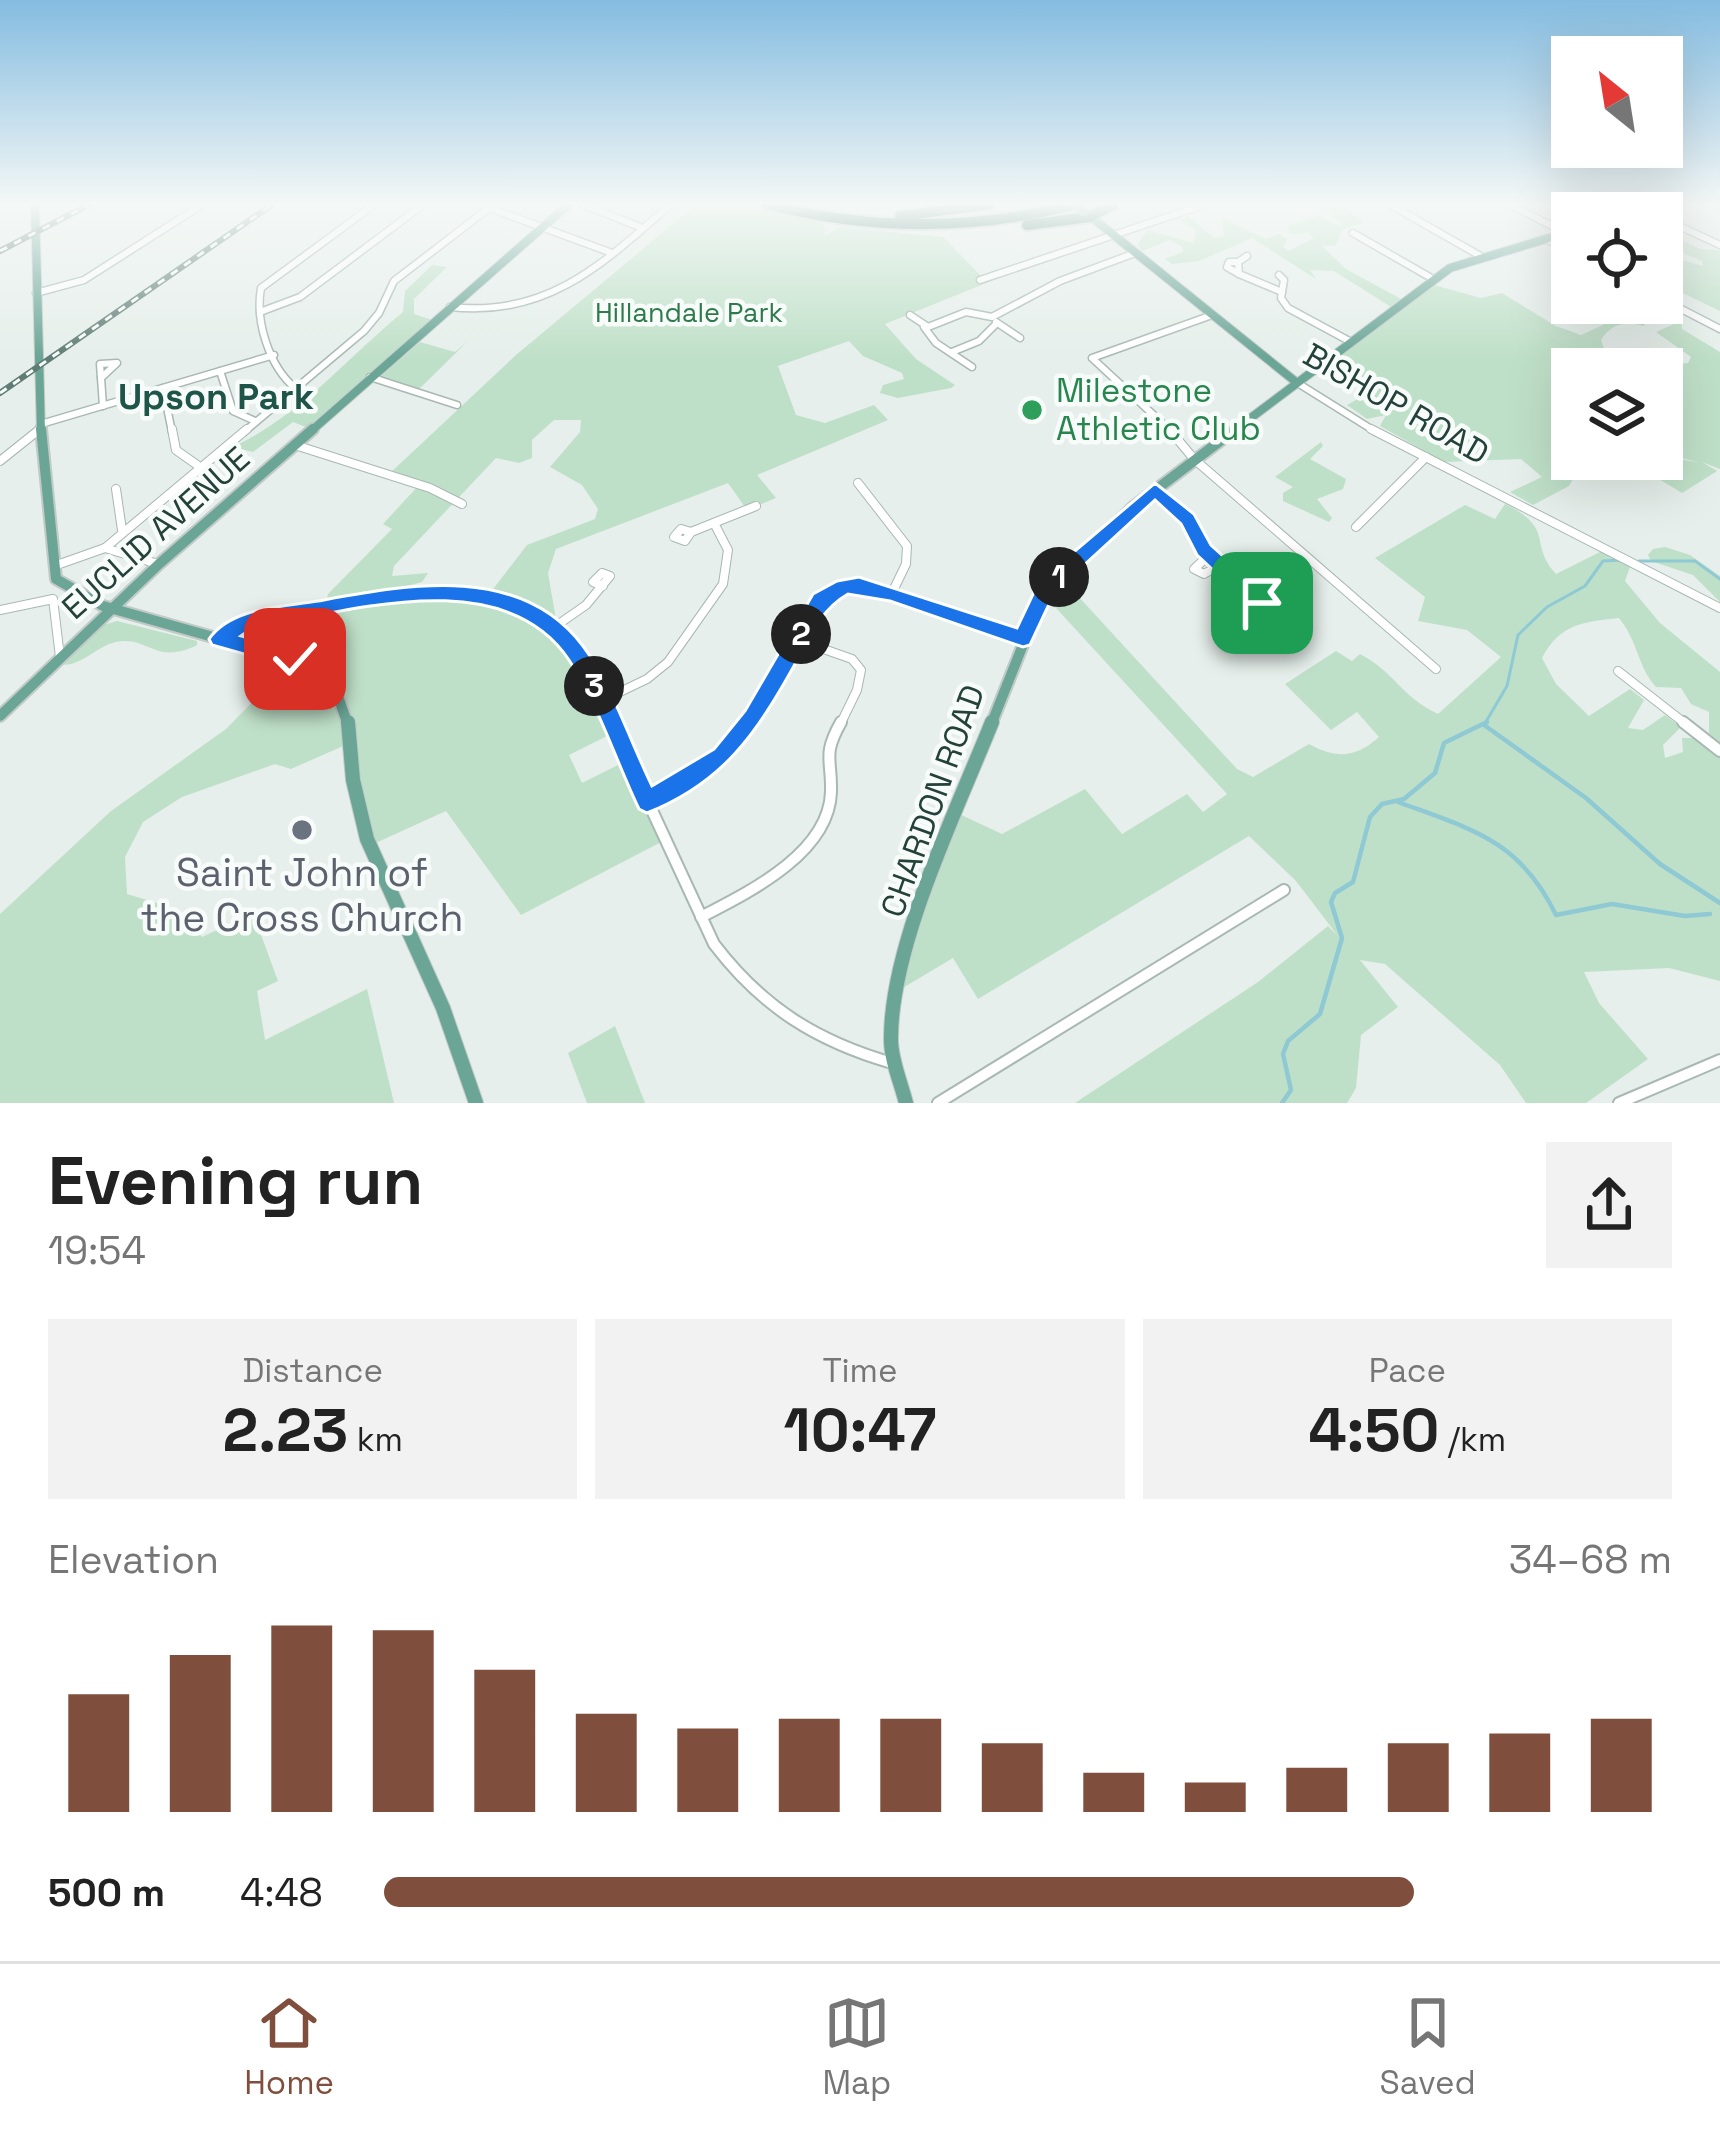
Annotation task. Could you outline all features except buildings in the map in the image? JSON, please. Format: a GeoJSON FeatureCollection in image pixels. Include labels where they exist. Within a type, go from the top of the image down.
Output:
{"type":"FeatureCollection","features":[{"type":"Feature","properties":{"kind":"main road"},"geometry":{"type":"LineString","coordinates":[[36,255],[52,567],[65,589],[111,608],[302,662],[338,688],[351,721],[352,775],[362,831],[446,1016],[476,1103]]}},
{"type":"Feature","properties":{"kind":"main road","name":"EUCLID AVENUE"},"geometry":{"type":"LineString","coordinates":[[0,716],[159,564],[510,255]]}},
{"type":"Feature","properties":{"kind":"main road","name":"BISHOP ROAD"},"geometry":{"type":"LineString","coordinates":[[1138,255],[1296,382]]}},
{"type":"Feature","properties":{"kind":"main road","name":"CHARDON ROAD"},"geometry":{"type":"LineString","coordinates":[[906,1103],[893,1064],[892,1015],[903,964],[937,858],[1042,597],[1063,572],[1194,459],[1433,279],[1492,255]]}},
{"type":"Feature","properties":{"kind":"street"},"geometry":{"type":"LineString","coordinates":[[36,293],[84,280],[122,255]]}},
{"type":"Feature","properties":{"kind":"street"},"geometry":{"type":"LineString","coordinates":[[295,388],[285,382],[257,298],[272,278],[303,255]]}},
{"type":"Feature","properties":{"kind":"street"},"geometry":{"type":"LineString","coordinates":[[260,312],[299,297],[355,255]]}},
{"type":"Feature","properties":{"kind":"street"},"geometry":{"type":"LineString","coordinates":[[52,567],[105,548],[373,322],[389,287],[426,255]]}},
{"type":"Feature","properties":{"kind":"street"},"geometry":{"type":"LineString","coordinates":[[450,308],[485,313],[524,305],[567,287],[610,255]]}},
{"type":"Feature","properties":{"kind":"street"},"geometry":{"type":"LineString","coordinates":[[980,280],[1055,255]]}},
{"type":"Feature","properties":{"kind":"street"},"geometry":{"type":"LineString","coordinates":[[950,352],[979,341],[994,320],[1060,281],[1128,255]]}},
{"type":"Feature","properties":{"kind":"street"},"geometry":{"type":"LineString","coordinates":[[1392,255],[1433,279]]}},
{"type":"Feature","properties":{"kind":"street"},"geometry":{"type":"LineString","coordinates":[[1480,255],[1484,258]]}},
{"type":"Feature","properties":{"kind":"street"},"geometry":{"type":"LineString","coordinates":[[1246,256],[1238,262],[1239,274],[1258,288],[1282,292]]}},
{"type":"Feature","properties":{"kind":"street"},"geometry":{"type":"LineString","coordinates":[[1279,275],[1284,280],[1283,302],[1351,342]]}},
{"type":"Feature","properties":{"kind":"street"},"geometry":{"type":"LineString","coordinates":[[1683,310],[1720,329]]}},
{"type":"Feature","properties":{"kind":"street"},"geometry":{"type":"LineString","coordinates":[[924,326],[966,312],[994,320],[1020,338]]}},
{"type":"Feature","properties":{"kind":"street"},"geometry":{"type":"LineString","coordinates":[[910,315],[936,343],[972,367]]}},
{"type":"Feature","properties":{"kind":"street"},"geometry":{"type":"LineString","coordinates":[[1212,315],[1092,358],[1180,439],[1194,459],[1436,669]]}},
{"type":"Feature","properties":{"kind":"street"},"geometry":{"type":"LineString","coordinates":[[0,461],[41,426],[274,355]]}},
{"type":"Feature","properties":{"kind":"street"},"geometry":{"type":"LineString","coordinates":[[220,371],[233,411],[255,421]]}},
{"type":"Feature","properties":{"kind":"street"},"geometry":{"type":"LineString","coordinates":[[370,377],[457,405]]}},
{"type":"Feature","properties":{"kind":"street"},"geometry":{"type":"LineString","coordinates":[[101,378],[103,406]]}},
{"type":"Feature","properties":{"kind":"street","name":"BISHOP ROAD"},"geometry":{"type":"LineString","coordinates":[[1296,382],[1356,421],[1720,608]]}},
{"type":"Feature","properties":{"kind":"street"},"geometry":{"type":"LineString","coordinates":[[163,388],[176,450],[200,467]]}},
{"type":"Feature","properties":{"kind":"street"},"geometry":{"type":"LineString","coordinates":[[293,445],[430,488],[462,504]]}},
{"type":"Feature","properties":{"kind":"street"},"geometry":{"type":"LineString","coordinates":[[1356,527],[1426,457]]}},
{"type":"Feature","properties":{"kind":"street"},"geometry":{"type":"LineString","coordinates":[[858,483],[907,546],[909,555],[892,593]]}},
{"type":"Feature","properties":{"kind":"street"},"geometry":{"type":"LineString","coordinates":[[116,490],[123,530]]}},
{"type":"Feature","properties":{"kind":"street"},"geometry":{"type":"LineString","coordinates":[[1155,490],[1188,519],[1194,538],[1283,627],[1291,648]]}},
{"type":"Feature","properties":{"kind":"street"},"geometry":{"type":"LineString","coordinates":[[691,532],[756,506]]}},
{"type":"Feature","properties":{"kind":"street"},"geometry":{"type":"LineString","coordinates":[[601,701],[647,679],[668,662],[703,615],[728,574],[730,562],[714,523]]}},
{"type":"Feature","properties":{"kind":"street"},"geometry":{"type":"LineString","coordinates":[[105,548],[159,564]]}},
{"type":"Feature","properties":{"kind":"street"},"geometry":{"type":"LineString","coordinates":[[1210,555],[1194,565],[1195,569],[1204,574],[1220,565]]}},
{"type":"Feature","properties":{"kind":"street"},"geometry":{"type":"LineString","coordinates":[[553,628],[590,605],[602,586]]}},
{"type":"Feature","properties":{"kind":"street"},"geometry":{"type":"LineString","coordinates":[[647,801],[722,757],[753,718],[820,600],[844,586],[892,593],[1023,639]]}},
{"type":"Feature","properties":{"kind":"street"},"geometry":{"type":"LineString","coordinates":[[220,639],[246,622],[446,590],[505,602],[553,628],[577,654],[701,917],[733,971],[791,1024],[836,1048],[893,1064]]}},
{"type":"Feature","properties":{"kind":"street"},"geometry":{"type":"LineString","coordinates":[[1252,594],[1235,608],[1245,613],[1262,603]]}},
{"type":"Feature","properties":{"kind":"street"},"geometry":{"type":"LineString","coordinates":[[0,610],[52,598],[60,658]]}},
{"type":"Feature","properties":{"kind":"street"},"geometry":{"type":"LineString","coordinates":[[701,917],[781,871],[812,835],[831,800],[826,751],[860,683],[861,670],[852,659],[798,640]]}},
{"type":"Feature","properties":{"kind":"street"},"geometry":{"type":"LineString","coordinates":[[1618,671],[1720,751]]}},
{"type":"Feature","properties":{"kind":"street"},"geometry":{"type":"LineString","coordinates":[[938,1103],[1284,890]]}},
{"type":"Feature","properties":{"kind":"street"},"geometry":{"type":"LineString","coordinates":[[1618,1103],[1720,1060]]}},
{"type":"Feature","properties":{"kind":"green space","name":"Hillandale Park"},"geometry":{"type":"Polygon","coordinates":[[[635,255],[961,255],[984,279],[1006,275],[885,324],[916,359],[955,385],[951,388],[898,398],[880,393],[883,385],[904,379],[902,373],[863,356],[849,341],[778,366],[796,415],[825,423],[874,405],[888,420],[757,475],[776,498],[747,510],[728,483],[556,549],[548,573],[554,628],[576,652],[615,732],[569,755],[582,783],[628,760],[665,840],[521,915],[446,811],[369,846],[350,743],[291,769],[275,764],[182,797],[143,822],[125,857],[127,894],[180,910],[202,937],[253,913],[278,981],[257,991],[265,1040],[367,989],[394,1103],[0,1103],[0,914],[111,811],[226,729],[294,660],[219,639],[240,624],[325,608],[328,594],[392,529],[383,524],[419,485],[388,475],[516,355],[635,255]],[[554,420],[532,440],[532,458],[519,463],[496,458],[394,566],[392,576],[428,573],[422,582],[386,595],[446,591],[487,597],[527,545],[595,519],[598,509],[582,485],[550,467],[580,432],[581,420],[554,420]]]}},
{"type":"Feature","properties":{"kind":"green space"},"geometry":{"type":"Polygon","coordinates":[[[1174,255],[1212,255],[1172,264],[1165,259],[1174,255]]]}},
{"type":"Feature","properties":{"kind":"green space"},"geometry":{"type":"Polygon","coordinates":[[[1279,255],[1332,255],[1346,269],[1401,299],[1391,307],[1334,271],[1310,270],[1316,279],[1279,255]]]}},
{"type":"Feature","properties":{"kind":"green space"},"geometry":{"type":"Polygon","coordinates":[[[1689,255],[1720,255],[1720,311],[1683,293],[1683,260],[1703,266],[1689,255]]]}},
{"type":"Feature","properties":{"kind":"green space"},"geometry":{"type":"Polygon","coordinates":[[[432,265],[447,267],[414,299],[414,314],[435,321],[311,429],[293,422],[253,452],[233,447],[302,402],[403,312],[405,291],[432,265]]]}},
{"type":"Feature","properties":{"kind":"green space"},"geometry":{"type":"Polygon","coordinates":[[[1434,285],[1481,298],[1502,293],[1551,324],[1581,335],[1605,324],[1631,324],[1610,330],[1601,340],[1604,348],[1551,348],[1551,480],[1572,480],[1533,505],[1510,492],[1542,477],[1521,459],[1444,462],[1380,426],[1386,415],[1367,419],[1347,405],[1370,392],[1370,385],[1336,359],[1434,285]]]}},
{"type":"Feature","properties":{"kind":"green space"},"geometry":{"type":"Polygon","coordinates":[[[1681,324],[1682,329],[1720,352],[1720,469],[1702,462],[1717,471],[1682,493],[1661,480],[1683,480],[1683,460],[1701,463],[1683,458],[1683,363],[1691,357],[1656,332],[1681,324]]]}},
{"type":"Feature","properties":{"kind":"green space"},"geometry":{"type":"Polygon","coordinates":[[[469,340],[417,391],[380,377],[420,342],[455,352],[469,340]]]}},
{"type":"Feature","properties":{"kind":"green space"},"geometry":{"type":"Polygon","coordinates":[[[1321,442],[1323,446],[1310,459],[1346,479],[1343,489],[1317,499],[1332,518],[1329,522],[1283,501],[1283,493],[1293,487],[1275,477],[1321,442]]]}},
{"type":"Feature","properties":{"kind":"green space"},"geometry":{"type":"Polygon","coordinates":[[[1505,504],[1531,521],[1556,574],[1606,549],[1631,564],[1625,581],[1660,623],[1720,672],[1720,742],[1709,733],[1709,712],[1691,704],[1681,688],[1656,687],[1619,618],[1565,631],[1542,658],[1556,684],[1589,716],[1630,689],[1644,700],[1628,728],[1643,730],[1665,715],[1681,727],[1663,745],[1665,758],[1683,752],[1682,738],[1695,738],[1720,757],[1720,981],[1669,968],[1584,972],[1599,1003],[1648,1059],[1586,1103],[1526,1103],[1500,1065],[1385,964],[1360,960],[1398,1007],[1361,1035],[1356,1088],[1347,1103],[1075,1103],[1258,982],[1328,926],[1338,936],[1296,881],[1249,836],[978,999],[953,958],[896,992],[955,812],[1002,834],[1085,789],[1122,834],[1187,794],[1203,812],[1227,794],[1056,608],[1045,604],[1066,583],[1237,769],[1253,777],[1309,744],[1345,754],[1379,737],[1357,712],[1331,730],[1285,684],[1336,651],[1352,661],[1360,654],[1372,661],[1438,714],[1501,657],[1467,630],[1418,621],[1425,597],[1375,558],[1465,505],[1495,519],[1505,504]]]}},
{"type":"Feature","properties":{"kind":"green space"},"geometry":{"type":"Polygon","coordinates":[[[1665,547],[1690,555],[1720,576],[1720,602],[1693,575],[1651,561],[1648,555],[1653,549],[1665,547]]]}},
{"type":"Feature","properties":{"kind":"green space"},"geometry":{"type":"Polygon","coordinates":[[[117,621],[197,641],[197,645],[171,652],[116,642],[64,665],[100,626],[117,621]]]}},
{"type":"Feature","properties":{"kind":"green space"},"geometry":{"type":"Polygon","coordinates":[[[615,1026],[645,1103],[587,1103],[568,1053],[615,1026]]]}},
{"type":"Feature","properties":{"kind":"waterway"},"geometry":{"type":"LineString","coordinates":[[1485,723],[1507,686],[1518,635],[1547,607],[1585,586],[1603,561],[1623,560]]}},
{"type":"Feature","properties":{"kind":"waterway"},"geometry":{"type":"LineString","coordinates":[[1639,561],[1695,561],[1720,579]]}},
{"type":"Feature","properties":{"kind":"waterway"},"geometry":{"type":"LineString","coordinates":[[1282,1103],[1291,1090],[1283,1054],[1288,1041],[1320,1014],[1342,938],[1331,902],[1335,893],[1353,882],[1370,817],[1382,804],[1404,799],[1435,773],[1444,743],[1485,723]]}},
{"type":"Feature","properties":{"kind":"waterway"},"geometry":{"type":"LineString","coordinates":[[1485,723],[1586,798],[1660,864],[1720,903]]}},
{"type":"Feature","properties":{"kind":"waterway"},"geometry":{"type":"LineString","coordinates":[[1398,802],[1491,840],[1526,870],[1556,915],[1612,904],[1685,916],[1710,914]]}},
{"type":"Feature","properties":{"kind":"railway"},"geometry":{"type":"LineString","coordinates":[[0,393],[199,255]]}},
{"type":"Feature","properties":{"kind":"place","name":"Milestone Athletic Club"},"geometry":{"type":"Point","coordinates":[1032,410]}},
{"type":"Feature","properties":{"kind":"place","name":"Saint John of the Cross Church"},"geometry":{"type":"Point","coordinates":[302,830]}},
{"type":"Feature","properties":{"kind":"district","name":"Upson Park"},"geometry":{"type":"Point","coordinates":[216,397]}},
{"type":"Feature","properties":{"kind":"route"},"geometry":{"type":"LineString","coordinates":[[295,659],[220,639],[246,622],[409,592],[461,592],[519,607],[553,628],[577,654],[647,801],[722,757],[753,718],[820,600],[844,586],[892,593],[1023,639],[1042,597],[1063,572],[1155,490],[1188,519],[1204,550],[1262,603]]}}]}
